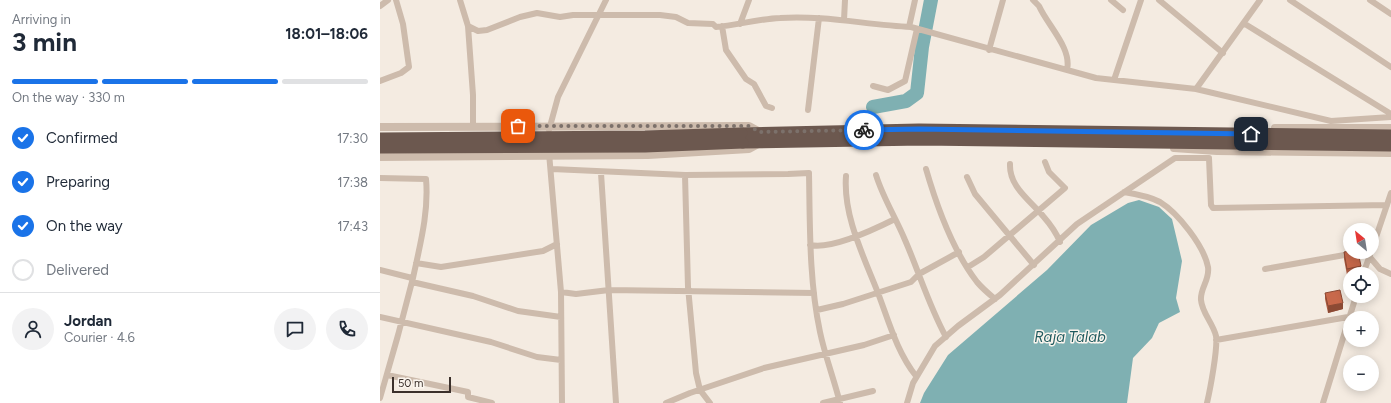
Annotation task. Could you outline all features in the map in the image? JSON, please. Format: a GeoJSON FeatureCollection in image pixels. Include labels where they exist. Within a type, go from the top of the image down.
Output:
{"type":"FeatureCollection","features":[{"type":"Feature","properties":{"kind":"highway"},"geometry":{"type":"LineString","coordinates":[[380,138],[645,136],[760,138],[920,134],[1106,138],[1391,135]]}},
{"type":"Feature","properties":{"kind":"highway"},"geometry":{"type":"LineString","coordinates":[[380,148],[645,147],[743,138]]}},
{"type":"Feature","properties":{"kind":"highway"},"geometry":{"type":"LineString","coordinates":[[1173,138],[1391,146]]}},
{"type":"Feature","properties":{"kind":"street"},"geometry":{"type":"LineString","coordinates":[[380,6],[388,0]]}},
{"type":"Feature","properties":{"kind":"street"},"geometry":{"type":"LineString","coordinates":[[380,81],[401,73],[409,67],[403,24],[396,0]]}},
{"type":"Feature","properties":{"kind":"street"},"geometry":{"type":"LineString","coordinates":[[460,0],[468,26],[474,95],[473,126]]}},
{"type":"Feature","properties":{"kind":"street"},"geometry":{"type":"LineString","coordinates":[[562,403],[561,292],[550,157],[549,125],[558,97],[596,23],[597,16],[606,0]]}},
{"type":"Feature","properties":{"kind":"street"},"geometry":{"type":"LineString","coordinates":[[740,24],[749,0]]}},
{"type":"Feature","properties":{"kind":"street"},"geometry":{"type":"LineString","coordinates":[[844,20],[845,0]]}},
{"type":"Feature","properties":{"kind":"street"},"geometry":{"type":"LineString","coordinates":[[909,27],[915,0]]}},
{"type":"Feature","properties":{"kind":"street"},"geometry":{"type":"LineString","coordinates":[[989,50],[1003,0]]}},
{"type":"Feature","properties":{"kind":"street"},"geometry":{"type":"LineString","coordinates":[[1034,0],[1039,6],[1068,59],[1067,70]]}},
{"type":"Feature","properties":{"kind":"street"},"geometry":{"type":"LineString","coordinates":[[1111,0],[1123,10]]}},
{"type":"Feature","properties":{"kind":"street"},"geometry":{"type":"LineString","coordinates":[[1114,80],[1141,0]]}},
{"type":"Feature","properties":{"kind":"street"},"geometry":{"type":"LineString","coordinates":[[1159,0],[1223,53]]}},
{"type":"Feature","properties":{"kind":"street"},"geometry":{"type":"LineString","coordinates":[[1196,89],[1245,24],[1260,0]]}},
{"type":"Feature","properties":{"kind":"street"},"geometry":{"type":"LineString","coordinates":[[1290,0],[1391,67]]}},
{"type":"Feature","properties":{"kind":"street"},"geometry":{"type":"LineString","coordinates":[[1370,0],[1391,14]]}},
{"type":"Feature","properties":{"kind":"street"},"geometry":{"type":"LineString","coordinates":[[468,26],[478,31],[486,30],[520,17],[537,13],[560,17],[660,15],[676,18],[688,23],[709,23],[716,27],[780,18],[819,18],[844,20],[909,27],[1067,70],[1114,80],[1196,89],[1331,121],[1391,115]]}},
{"type":"Feature","properties":{"kind":"street"},"geometry":{"type":"LineString","coordinates":[[808,110],[819,18]]}},
{"type":"Feature","properties":{"kind":"street"},"geometry":{"type":"LineString","coordinates":[[1245,24],[1391,115]]}},
{"type":"Feature","properties":{"kind":"street"},"geometry":{"type":"LineString","coordinates":[[722,26],[726,50],[746,79],[754,84],[766,106],[772,108]]}},
{"type":"Feature","properties":{"kind":"street"},"geometry":{"type":"LineString","coordinates":[[873,86],[888,90],[905,81],[917,29]]}},
{"type":"Feature","properties":{"kind":"street"},"geometry":{"type":"LineString","coordinates":[[380,127],[549,125],[749,126],[760,138],[749,149],[648,155],[550,157],[380,157]]}},
{"type":"Feature","properties":{"kind":"street"},"geometry":{"type":"LineString","coordinates":[[1106,138],[1192,128],[1391,128]]}},
{"type":"Feature","properties":{"kind":"street"},"geometry":{"type":"LineString","coordinates":[[1106,138],[1217,151],[1391,153]]}},
{"type":"Feature","properties":{"kind":"street"},"geometry":{"type":"LineString","coordinates":[[907,403],[916,376],[935,346],[995,299],[1060,242],[1077,224],[1175,158],[1209,158],[1211,205],[1213,208],[1387,205]]}},
{"type":"Feature","properties":{"kind":"street"},"geometry":{"type":"LineString","coordinates":[[968,267],[984,258],[1065,188],[1049,172],[1045,162]]}},
{"type":"Feature","properties":{"kind":"street"},"geometry":{"type":"LineString","coordinates":[[1010,164],[1013,182],[1022,195],[1055,231],[1060,242]]}},
{"type":"Feature","properties":{"kind":"street"},"geometry":{"type":"LineString","coordinates":[[552,169],[601,173],[685,175],[808,173],[810,245],[814,294],[820,331],[840,401]]}},
{"type":"Feature","properties":{"kind":"street"},"geometry":{"type":"LineString","coordinates":[[926,169],[946,225],[959,252],[978,282],[995,299]]}},
{"type":"Feature","properties":{"kind":"street"},"geometry":{"type":"LineString","coordinates":[[601,173],[616,403]]}},
{"type":"Feature","properties":{"kind":"street"},"geometry":{"type":"LineString","coordinates":[[685,175],[689,291],[696,373],[700,390],[710,403]]}},
{"type":"Feature","properties":{"kind":"street"},"geometry":{"type":"LineString","coordinates":[[876,175],[881,190],[895,218],[919,274],[936,319],[946,337]]}},
{"type":"Feature","properties":{"kind":"street"},"geometry":{"type":"LineString","coordinates":[[846,176],[850,214],[856,236],[900,351],[916,376]]}},
{"type":"Feature","properties":{"kind":"street"},"geometry":{"type":"LineString","coordinates":[[967,177],[975,194],[993,213],[1009,236],[1034,265]]}},
{"type":"Feature","properties":{"kind":"street"},"geometry":{"type":"LineString","coordinates":[[380,178],[426,179],[424,233],[402,322],[380,398]]}},
{"type":"Feature","properties":{"kind":"street"},"geometry":{"type":"LineString","coordinates":[[1124,192],[1159,202],[1174,213],[1197,244],[1208,271],[1208,276],[1201,292],[1201,301],[1214,329],[1216,340],[1207,403]]}},
{"type":"Feature","properties":{"kind":"street"},"geometry":{"type":"LineString","coordinates":[[1379,229],[1391,194]]}},
{"type":"Feature","properties":{"kind":"street"},"geometry":{"type":"LineString","coordinates":[[810,245],[818,246],[856,236],[895,218]]}},
{"type":"Feature","properties":{"kind":"street"},"geometry":{"type":"LineString","coordinates":[[416,263],[441,267],[544,251],[557,244]]}},
{"type":"Feature","properties":{"kind":"street"},"geometry":{"type":"LineString","coordinates":[[817,310],[843,304],[911,282],[919,274],[959,252]]}},
{"type":"Feature","properties":{"kind":"street"},"geometry":{"type":"LineString","coordinates":[[1265,269],[1343,255]]}},
{"type":"Feature","properties":{"kind":"street"},"geometry":{"type":"LineString","coordinates":[[1374,259],[1380,270],[1391,274]]}},
{"type":"Feature","properties":{"kind":"street"},"geometry":{"type":"LineString","coordinates":[[380,270],[473,296],[518,311],[561,317]]}},
{"type":"Feature","properties":{"kind":"street"},"geometry":{"type":"LineString","coordinates":[[561,292],[576,294],[609,290],[814,294]]}},
{"type":"Feature","properties":{"kind":"street"},"geometry":{"type":"LineString","coordinates":[[380,317],[491,342],[537,357],[561,360]]}},
{"type":"Feature","properties":{"kind":"street"},"geometry":{"type":"LineString","coordinates":[[1216,340],[1343,318]]}},
{"type":"Feature","properties":{"kind":"street"},"geometry":{"type":"LineString","coordinates":[[1323,403],[1343,334]]}},
{"type":"Feature","properties":{"kind":"street"},"geometry":{"type":"LineString","coordinates":[[666,403],[764,368],[864,345],[894,335]]}},
{"type":"Feature","properties":{"kind":"street"},"geometry":{"type":"LineString","coordinates":[[387,375],[468,392],[468,397],[492,403]]}},
{"type":"Feature","properties":{"kind":"street"},"geometry":{"type":"LineString","coordinates":[[823,403],[840,401],[873,391]]}},
{"type":"Feature","properties":{"kind":"water","name":"Raja Talab"},"geometry":{"type":"Polygon","coordinates":[[[1139,200],[1159,207],[1172,219],[1182,261],[1176,298],[1180,312],[1159,323],[1152,338],[1133,358],[1127,403],[920,403],[924,393],[948,355],[1047,270],[1091,225],[1128,203],[1139,200]]]}},
{"type":"Feature","properties":{"kind":"building"},"geometry":{"type":"Polygon","coordinates":[[[1345,259],[1360,259],[1361,266],[1347,267],[1345,259]]]}},
{"type":"Feature","properties":{"kind":"building"},"geometry":{"type":"Polygon","coordinates":[[[1340,290],[1343,303],[1328,306],[1325,293],[1340,290]]]}},
{"type":"Feature","properties":{"kind":"waterway"},"geometry":{"type":"LineString","coordinates":[[873,107],[906,101],[917,93],[922,47],[931,0]]}},
{"type":"Feature","properties":{"kind":"way so far"},"geometry":{"type":"LineString","coordinates":[[518,126],[749,126],[760,132],[864,130]]}},
{"type":"Feature","properties":{"kind":"route"},"geometry":{"type":"LineString","coordinates":[[864,130],[919,129],[1251,134]]}}]}
